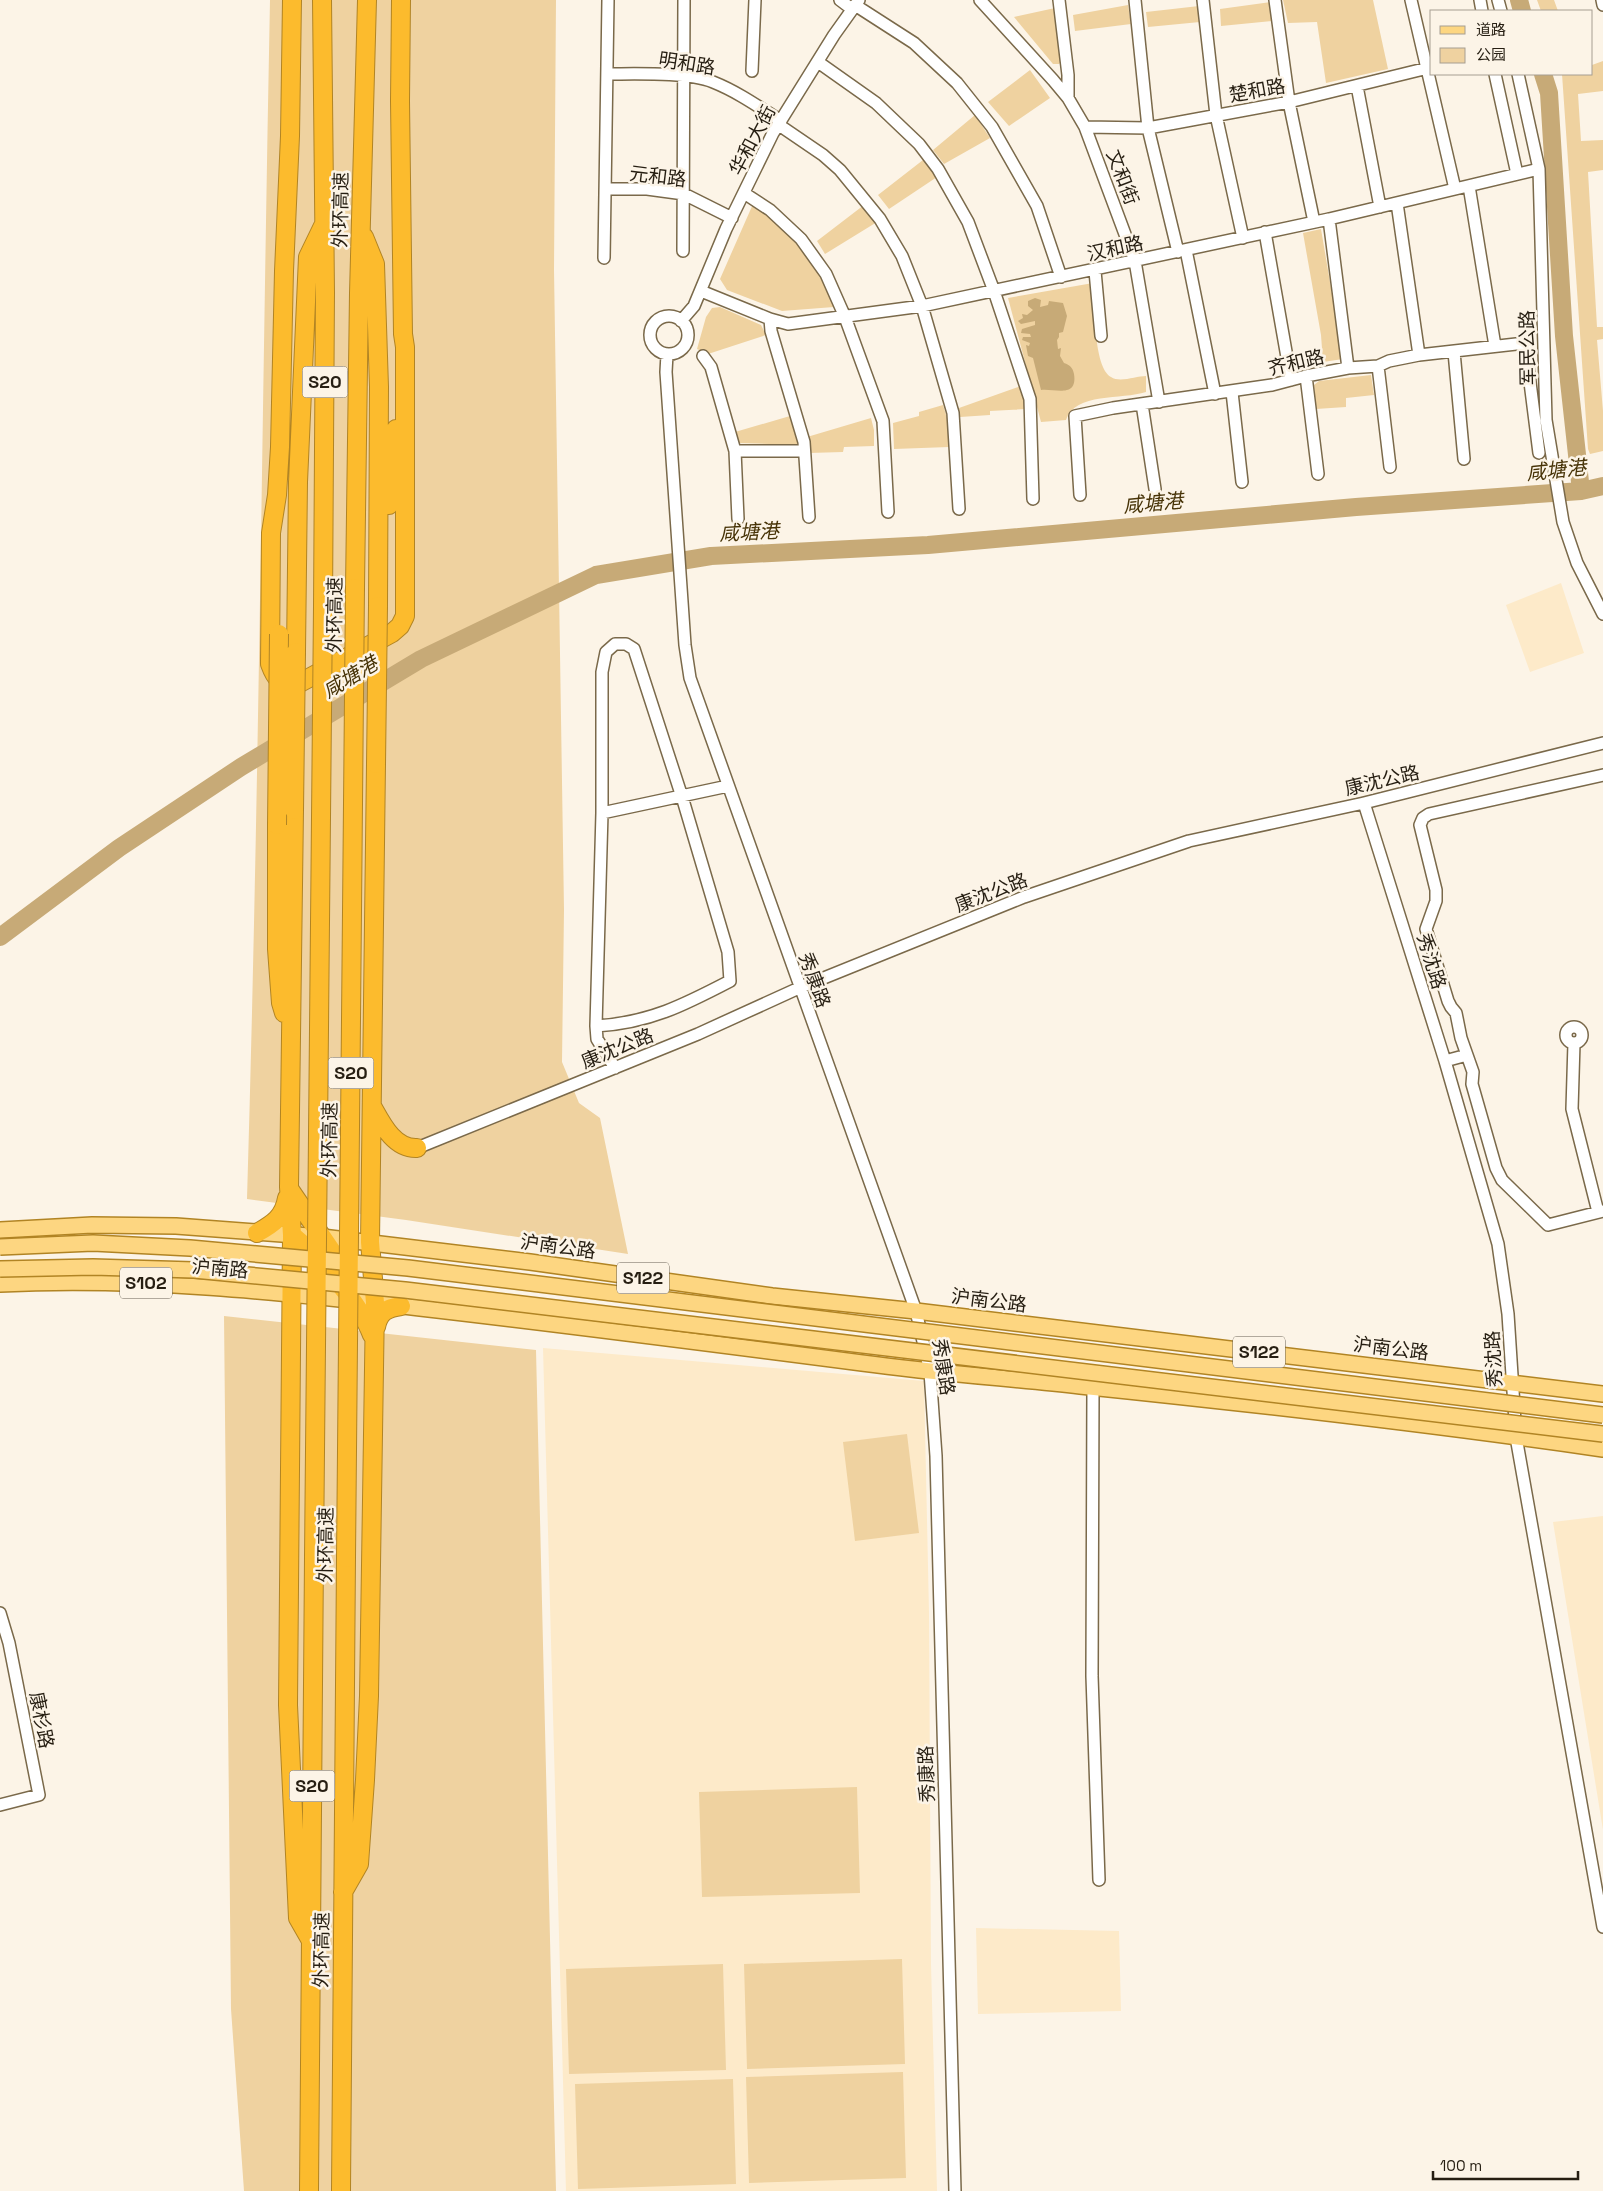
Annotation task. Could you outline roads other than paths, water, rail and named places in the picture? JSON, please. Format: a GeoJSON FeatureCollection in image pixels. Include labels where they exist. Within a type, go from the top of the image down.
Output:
{"type":"FeatureCollection","features":[{"type":"Feature","properties":{"kind":"highway"},"geometry":{"type":"LineString","coordinates":[[291,1037],[281,1002],[278,973],[277,825],[280,526],[278,496],[290,128],[292,0]]}},
{"type":"Feature","properties":{"kind":"highway","name":"外环高速"},"geometry":{"type":"LineString","coordinates":[[309,2191],[323,606],[325,223],[322,0]]}},
{"type":"Feature","properties":{"kind":"highway","name":"外环高速"},"geometry":{"type":"LineString","coordinates":[[341,2191],[355,588],[367,0]]}},
{"type":"Feature","properties":{"kind":"highway"},"geometry":{"type":"LineString","coordinates":[[378,549],[387,518],[403,334],[400,111],[401,0]]}},
{"type":"Feature","properties":{"kind":"highway"},"geometry":{"type":"LineString","coordinates":[[310,1939],[298,1918],[290,1771],[288,1661],[292,1235],[289,1188],[299,450],[308,257],[325,223]]}},
{"type":"Feature","properties":{"kind":"highway"},"geometry":{"type":"LineString","coordinates":[[343,1892],[359,1864],[365,1772],[369,1663],[375,1303],[370,1242],[379,387],[375,264],[361,229]]}},
{"type":"Feature","properties":{"kind":"highway"},"geometry":{"type":"LineString","coordinates":[[278,496],[271,533],[270,664],[274,676],[285,684],[296,684],[392,633],[400,626],[405,616],[405,347],[403,334]]}},
{"type":"Feature","properties":{"kind":"highway"},"geometry":{"type":"LineString","coordinates":[[280,526],[299,450]]}},
{"type":"Feature","properties":{"kind":"highway"},"geometry":{"type":"LineString","coordinates":[[372,1106],[381,1123],[393,1138],[409,1148],[417,1148]]}},
{"type":"Feature","properties":{"kind":"highway"},"geometry":{"type":"LineString","coordinates":[[257,1233],[277,1222],[286,1206],[289,1188]]}},
{"type":"Feature","properties":{"kind":"highway"},"geometry":{"type":"LineString","coordinates":[[289,1188],[346,1272],[360,1290],[375,1303]]}},
{"type":"Feature","properties":{"kind":"highway"},"geometry":{"type":"LineString","coordinates":[[292,1235],[309,1248],[351,1300],[368,1322],[373,1337]]}},
{"type":"Feature","properties":{"kind":"highway"},"geometry":{"type":"LineString","coordinates":[[373,1337],[380,1315],[384,1310],[401,1306]]}},
{"type":"Feature","properties":{"kind":"main road","name":"沪南路"},"geometry":{"type":"LineString","coordinates":[[0,1230],[92,1225],[176,1226],[370,1242]]}},
{"type":"Feature","properties":{"kind":"main road","name":"沪南公路"},"geometry":{"type":"LineString","coordinates":[[370,1242],[772,1296],[916,1311],[1603,1394]]}},
{"type":"Feature","properties":{"kind":"main road"},"geometry":{"type":"LineString","coordinates":[[0,1247],[93,1244],[190,1248],[408,1268],[1603,1415]]}},
{"type":"Feature","properties":{"kind":"main road"},"geometry":{"type":"LineString","coordinates":[[0,1269],[92,1267],[194,1270],[396,1290],[1603,1434]]}},
{"type":"Feature","properties":{"kind":"main road","name":"沪南路"},"geometry":{"type":"LineString","coordinates":[[0,1284],[91,1281],[191,1285],[375,1303]]}},
{"type":"Feature","properties":{"kind":"main road"},"geometry":{"type":"LineString","coordinates":[[375,1303],[930,1372],[1093,1387],[1603,1449]]}},
{"type":"Feature","properties":{"kind":"street"},"geometry":{"type":"LineString","coordinates":[[604,258],[608,0]]}},
{"type":"Feature","properties":{"kind":"street"},"geometry":{"type":"LineString","coordinates":[[683,251],[684,0]]}},
{"type":"Feature","properties":{"kind":"street"},"geometry":{"type":"LineString","coordinates":[[752,71],[754,0]]}},
{"type":"Feature","properties":{"kind":"street"},"geometry":{"type":"LineString","coordinates":[[840,0],[855,5],[914,43],[957,83],[992,127],[1037,206],[1061,278]]}},
{"type":"Feature","properties":{"kind":"street","name":"文和街"},"geometry":{"type":"LineString","coordinates":[[980,0],[1068,98],[1085,127],[1135,262],[1159,402]]}},
{"type":"Feature","properties":{"kind":"street"},"geometry":{"type":"LineString","coordinates":[[1059,0],[1068,75],[1068,98]]}},
{"type":"Feature","properties":{"kind":"street"},"geometry":{"type":"LineString","coordinates":[[1135,0],[1148,128],[1182,251],[1215,394]]}},
{"type":"Feature","properties":{"kind":"street"},"geometry":{"type":"LineString","coordinates":[[1203,0],[1216,115],[1243,238]]}},
{"type":"Feature","properties":{"kind":"street"},"geometry":{"type":"LineString","coordinates":[[1275,0],[1289,102],[1314,222]]}},
{"type":"Feature","properties":{"kind":"street"},"geometry":{"type":"LineString","coordinates":[[1411,0],[1429,68]]}},
{"type":"Feature","properties":{"kind":"street"},"geometry":{"type":"LineString","coordinates":[[1602,0],[1603,5]]}},
{"type":"Feature","properties":{"kind":"street","name":"华和大街"},"geometry":{"type":"LineString","coordinates":[[681,321],[694,306],[732,218],[780,123],[855,5]]}},
{"type":"Feature","properties":{"kind":"street"},"geometry":{"type":"LineString","coordinates":[[818,62],[876,103],[918,144],[938,169],[968,222],[994,291],[1030,399],[1033,499]]}},
{"type":"Feature","properties":{"kind":"street","name":"楚和路"},"geometry":{"type":"LineString","coordinates":[[1085,127],[1148,128],[1289,102],[1429,68]]}},
{"type":"Feature","properties":{"kind":"street","name":"明和路"},"geometry":{"type":"LineString","coordinates":[[608,74],[684,77],[711,81],[741,95],[780,123],[823,155],[857,189],[880,219],[902,256],[922,306],[953,413],[959,509]]}},
{"type":"Feature","properties":{"kind":"street"},"geometry":{"type":"LineString","coordinates":[[1431,75],[1455,189]]}},
{"type":"Feature","properties":{"kind":"street"},"geometry":{"type":"LineString","coordinates":[[1495,75],[1517,174]]}},
{"type":"Feature","properties":{"kind":"street","name":"军民公路"},"geometry":{"type":"LineString","coordinates":[[1518,75],[1539,169],[1546,420],[1563,522],[1577,564],[1603,614]]}},
{"type":"Feature","properties":{"kind":"street"},"geometry":{"type":"LineString","coordinates":[[1357,86],[1380,207]]}},
{"type":"Feature","properties":{"kind":"street","name":"汉和路"},"geometry":{"type":"LineString","coordinates":[[701,291],[770,320],[788,324],[922,306],[1061,278],[1329,219],[1539,169]]}},
{"type":"Feature","properties":{"kind":"street"},"geometry":{"type":"LineString","coordinates":[[1469,186],[1495,346]]}},
{"type":"Feature","properties":{"kind":"street","name":"元和路"},"geometry":{"type":"LineString","coordinates":[[606,189],[646,189],[684,194],[732,218]]}},
{"type":"Feature","properties":{"kind":"street"},"geometry":{"type":"LineString","coordinates":[[744,193],[770,210],[801,239],[826,274],[845,317],[883,421],[888,512]]}},
{"type":"Feature","properties":{"kind":"street"},"geometry":{"type":"LineString","coordinates":[[1398,203],[1419,355]]}},
{"type":"Feature","properties":{"kind":"street"},"geometry":{"type":"LineString","coordinates":[[1329,219],[1348,368]]}},
{"type":"Feature","properties":{"kind":"street"},"geometry":{"type":"LineString","coordinates":[[1265,232],[1290,380]]}},
{"type":"Feature","properties":{"kind":"street"},"geometry":{"type":"LineString","coordinates":[[1095,270],[1101,336]]}},
{"type":"Feature","properties":{"kind":"street"},"geometry":{"type":"LineString","coordinates":[[665,317],[674,317],[681,321],[687,329],[686,343],[683,349],[667,354],[660,352],[652,343],[651,332],[652,327],[659,320],[665,317]]}},
{"type":"Feature","properties":{"kind":"street"},"geometry":{"type":"LineString","coordinates":[[770,320],[771,331],[804,442],[809,516]]}},
{"type":"Feature","properties":{"kind":"street","name":"齐和路"},"geometry":{"type":"LineString","coordinates":[[1080,495],[1075,416],[1142,404],[1232,392],[1348,368],[1378,366],[1389,361],[1419,355],[1525,343],[1539,453]]}},
{"type":"Feature","properties":{"kind":"street"},"geometry":{"type":"LineString","coordinates":[[1454,352],[1464,458]]}},
{"type":"Feature","properties":{"kind":"street","name":"秀康路"},"geometry":{"type":"LineString","coordinates":[[667,354],[666,372],[685,645],[690,678],[799,988],[916,1311],[930,1372],[936,1456],[955,2191]]}},
{"type":"Feature","properties":{"kind":"street"},"geometry":{"type":"LineString","coordinates":[[704,356],[711,367],[735,451],[738,519]]}},
{"type":"Feature","properties":{"kind":"street"},"geometry":{"type":"LineString","coordinates":[[1378,366],[1390,467]]}},
{"type":"Feature","properties":{"kind":"street"},"geometry":{"type":"LineString","coordinates":[[1306,376],[1318,474]]}},
{"type":"Feature","properties":{"kind":"street"},"geometry":{"type":"LineString","coordinates":[[1232,392],[1242,482]]}},
{"type":"Feature","properties":{"kind":"street"},"geometry":{"type":"LineString","coordinates":[[1142,404],[1155,489]]}},
{"type":"Feature","properties":{"kind":"street"},"geometry":{"type":"LineString","coordinates":[[735,451],[804,451]]}},
{"type":"Feature","properties":{"kind":"street"},"geometry":{"type":"LineString","coordinates":[[596,1026],[625,1024],[682,1006],[730,981],[728,952],[682,796],[634,649],[626,644],[615,644],[606,652],[602,672],[602,813],[596,1026],[597,1040],[615,1068]]}},
{"type":"Feature","properties":{"kind":"street","name":"康沈公路"},"geometry":{"type":"LineString","coordinates":[[417,1148],[698,1034],[799,988],[1024,897],[1189,841],[1364,803],[1603,743]]}},
{"type":"Feature","properties":{"kind":"street"},"geometry":{"type":"LineString","coordinates":[[1574,1043],[1572,1109],[1601,1212],[1548,1225],[1542,1222],[1502,1180],[1496,1168],[1472,1084],[1473,1072],[1456,1013],[1448,1001],[1426,929],[1436,901],[1436,890],[1420,825],[1423,818],[1429,814],[1603,775]]}},
{"type":"Feature","properties":{"kind":"street"},"geometry":{"type":"LineString","coordinates":[[602,813],[728,786]]}},
{"type":"Feature","properties":{"kind":"street","name":"秀沈路"},"geometry":{"type":"LineString","coordinates":[[1364,803],[1445,1061],[1498,1244],[1508,1314],[1516,1437],[1603,1927]]}},
{"type":"Feature","properties":{"kind":"street"},"geometry":{"type":"LineString","coordinates":[[1440,1045],[1462,1038]]}},
{"type":"Feature","properties":{"kind":"street"},"geometry":{"type":"LineString","coordinates":[[1445,1061],[1467,1055]]}},
{"type":"Feature","properties":{"kind":"street"},"geometry":{"type":"LineString","coordinates":[[1093,1387],[1092,1676],[1099,1880]]}},
{"type":"Feature","properties":{"kind":"street","name":"康杉路"},"geometry":{"type":"LineString","coordinates":[[0,1613],[9,1642],[39,1795],[0,1805]]}},
{"type":"Feature","properties":{"kind":"waterway"},"geometry":{"type":"LineString","coordinates":[[1519,0],[1522,10]]}},
{"type":"Feature","properties":{"kind":"waterway"},"geometry":{"type":"LineString","coordinates":[[1543,75],[1549,93],[1564,336],[1581,491]]}},
{"type":"Feature","properties":{"kind":"waterway","name":"咸塘港"},"geometry":{"type":"LineString","coordinates":[[0,937],[119,848],[241,767],[421,659],[596,575],[711,556],[928,545],[1356,507],[1581,491],[1603,486]]}}]}
